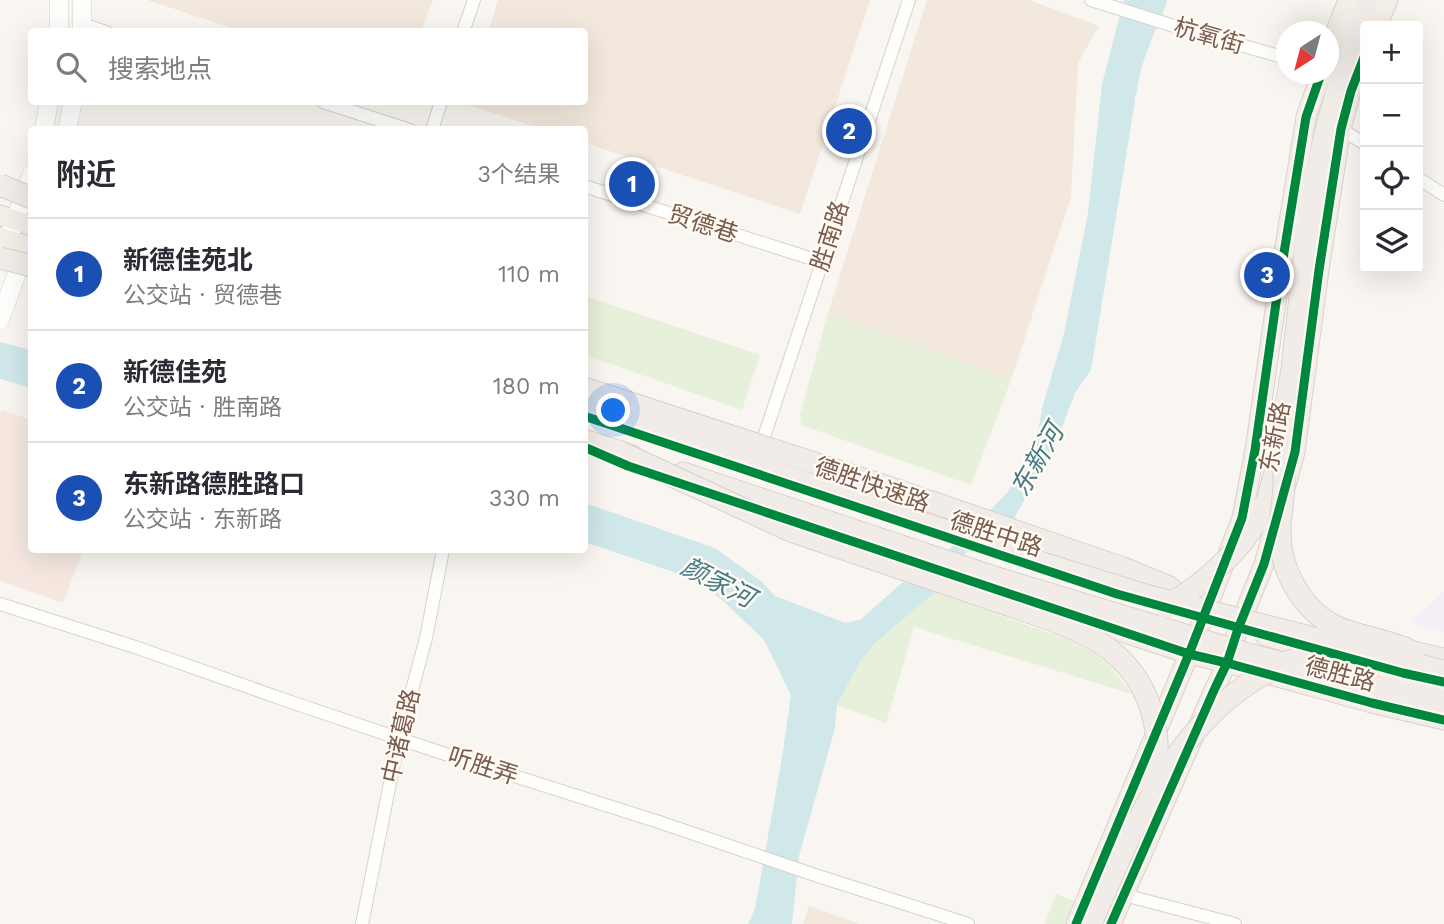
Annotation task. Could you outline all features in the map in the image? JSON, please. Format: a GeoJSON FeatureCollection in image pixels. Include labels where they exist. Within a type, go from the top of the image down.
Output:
{"type":"FeatureCollection","features":[{"type":"Feature","properties":{"kind":"highway"},"geometry":{"type":"LineString","coordinates":[[1014,607],[1075,614],[1138,615],[1166,607],[1187,594],[1229,558],[1245,540],[1260,516],[1268,498],[1280,445],[1292,369],[1309,215],[1321,150],[1344,64],[1369,15]]}},
{"type":"Feature","properties":{"kind":"highway"},"geometry":{"type":"LineString","coordinates":[[0,185],[28,196]]}},
{"type":"Feature","properties":{"kind":"highway"},"geometry":{"type":"LineString","coordinates":[[2,249],[28,249]]}},
{"type":"Feature","properties":{"kind":"highway"},"geometry":{"type":"LineString","coordinates":[[588,389],[900,491],[1123,568],[1169,587],[1202,618]]}},
{"type":"Feature","properties":{"kind":"highway","name":"德胜快速路"},"geometry":{"type":"LineString","coordinates":[[588,408],[1099,581],[1243,621],[1444,671]]}},
{"type":"Feature","properties":{"kind":"highway","name":"德胜快速路"},"geometry":{"type":"LineString","coordinates":[[588,441],[994,577],[1132,620],[1353,682],[1444,702]]}},
{"type":"Feature","properties":{"kind":"highway"},"geometry":{"type":"LineString","coordinates":[[1280,445],[1284,478],[1280,548],[1296,589],[1312,609],[1339,628],[1444,659]]}},
{"type":"Feature","properties":{"kind":"highway"},"geometry":{"type":"LineString","coordinates":[[616,450],[791,531],[1014,607],[1079,633],[1101,644],[1116,656],[1132,672],[1146,695],[1154,718],[1158,741],[1155,775],[1143,810],[1091,924]]}},
{"type":"Feature","properties":{"kind":"highway"},"geometry":{"type":"LineString","coordinates":[[1143,810],[1182,747],[1232,694],[1250,683],[1287,662],[1321,655],[1413,652]]}},
{"type":"Feature","properties":{"kind":"main road"},"geometry":{"type":"LineString","coordinates":[[59,0],[59,28]]}},
{"type":"Feature","properties":{"kind":"main road"},"geometry":{"type":"LineString","coordinates":[[82,0],[82,28]]}},
{"type":"Feature","properties":{"kind":"main road"},"geometry":{"type":"LineString","coordinates":[[1339,23],[1348,0]]}},
{"type":"Feature","properties":{"kind":"main road"},"geometry":{"type":"LineString","coordinates":[[1369,15],[1388,0]]}},
{"type":"Feature","properties":{"kind":"main road","name":"东新路"},"geometry":{"type":"LineString","coordinates":[[1111,924],[1227,663],[1264,564],[1295,452],[1341,129],[1360,68]]}},
{"type":"Feature","properties":{"kind":"main road","name":"东新路"},"geometry":{"type":"LineString","coordinates":[[1076,924],[1189,654],[1242,518],[1255,450],[1306,117],[1318,84]]}},
{"type":"Feature","properties":{"kind":"main road"},"geometry":{"type":"LineString","coordinates":[[45,126],[48,105]]}},
{"type":"Feature","properties":{"kind":"main road"},"geometry":{"type":"LineString","coordinates":[[68,126],[72,105]]}},
{"type":"Feature","properties":{"kind":"main road"},"geometry":{"type":"LineString","coordinates":[[2,249],[28,185]]}},
{"type":"Feature","properties":{"kind":"main road"},"geometry":{"type":"LineString","coordinates":[[2,315],[28,254]]}},
{"type":"Feature","properties":{"kind":"main road","name":"德胜中路"},"geometry":{"type":"LineString","coordinates":[[588,417],[1117,594],[1238,629]]}},
{"type":"Feature","properties":{"kind":"main road"},"geometry":{"type":"LineString","coordinates":[[588,449],[628,466],[956,577],[1189,654],[1227,663]]}},
{"type":"Feature","properties":{"kind":"main road","name":"德胜路"},"geometry":{"type":"LineString","coordinates":[[1238,629],[1444,682]]}},
{"type":"Feature","properties":{"kind":"main road","name":"德胜路"},"geometry":{"type":"LineString","coordinates":[[1227,663],[1371,703],[1444,720]]}},
{"type":"Feature","properties":{"kind":"street"},"geometry":{"type":"LineString","coordinates":[[464,28],[474,0]]}},
{"type":"Feature","properties":{"kind":"street","name":"胜南路"},"geometry":{"type":"LineString","coordinates":[[752,472],[909,0]]}},
{"type":"Feature","properties":{"kind":"street","name":"杭氧街"},"geometry":{"type":"LineString","coordinates":[[1091,0],[1276,55]]}},
{"type":"Feature","properties":{"kind":"street"},"geometry":{"type":"LineString","coordinates":[[332,105],[398,126]]}},
{"type":"Feature","properties":{"kind":"street"},"geometry":{"type":"LineString","coordinates":[[433,126],[440,105]]}},
{"type":"Feature","properties":{"kind":"street"},"geometry":{"type":"LineString","coordinates":[[1341,129],[1360,141]]}},
{"type":"Feature","properties":{"kind":"street"},"geometry":{"type":"LineString","coordinates":[[1423,181],[1444,195]]}},
{"type":"Feature","properties":{"kind":"street","name":"贸德巷"},"geometry":{"type":"LineString","coordinates":[[588,187],[822,262]]}},
{"type":"Feature","properties":{"kind":"street","name":"中诸葛路"},"geometry":{"type":"LineString","coordinates":[[362,924],[399,738],[426,638],[442,553]]}},
{"type":"Feature","properties":{"kind":"street","name":"听胜弄"},"geometry":{"type":"LineString","coordinates":[[0,604],[968,924]]}},
{"type":"Feature","properties":{"kind":"street"},"geometry":{"type":"LineString","coordinates":[[1124,894],[1236,924]]}},
{"type":"Feature","properties":{"kind":"shaded area"},"geometry":{"type":"Polygon","coordinates":[[[147,0],[433,0],[422,28],[232,28],[147,0]]]}},
{"type":"Feature","properties":{"kind":"shaded area"},"geometry":{"type":"Polygon","coordinates":[[[498,0],[870,0],[800,214],[588,144],[588,126],[534,126],[468,105],[588,105],[588,28],[490,28],[498,0]]]}},
{"type":"Feature","properties":{"kind":"shaded area"},"geometry":{"type":"Polygon","coordinates":[[[927,0],[1029,0],[1099,26],[1078,63],[1071,197],[1011,380],[828,313],[927,0]]]}},
{"type":"Feature","properties":{"kind":"shaded area"},"geometry":{"type":"Polygon","coordinates":[[[2,410],[28,419],[28,553],[82,553],[63,603],[0,581],[2,410]]]}},
{"type":"Feature","properties":{"kind":"shaded area"},"geometry":{"type":"Polygon","coordinates":[[[1444,592],[1444,633],[1410,622],[1444,592]]]}},
{"type":"Feature","properties":{"kind":"shaded area"},"geometry":{"type":"Polygon","coordinates":[[[809,906],[860,924],[803,924],[809,906]]]}},
{"type":"Feature","properties":{"kind":"green space"},"geometry":{"type":"Polygon","coordinates":[[[588,297],[760,355],[742,410],[588,356],[588,297]]]}},
{"type":"Feature","properties":{"kind":"green space"},"geometry":{"type":"Polygon","coordinates":[[[828,313],[1011,380],[971,485],[801,425],[800,415],[828,313]]]}},
{"type":"Feature","properties":{"kind":"green space"},"geometry":{"type":"Polygon","coordinates":[[[935,592],[1072,641],[1094,653],[1111,667],[1132,694],[914,627],[886,723],[837,705],[861,660],[874,644],[935,592]]]}},
{"type":"Feature","properties":{"kind":"green space"},"geometry":{"type":"Polygon","coordinates":[[[1056,894],[1076,902],[1066,924],[1045,924],[1056,894]]]}},
{"type":"Feature","properties":{"kind":"water"},"geometry":{"type":"Polygon","coordinates":[[[1124,0],[1153,0],[1131,62],[1135,101],[1091,370],[1075,393],[1055,445],[1012,522],[988,512],[1006,494],[1035,451],[1042,408],[1064,334],[1088,213],[1102,84],[1124,0]]]}},
{"type":"Feature","properties":{"kind":"water"},"geometry":{"type":"Polygon","coordinates":[[[0,342],[28,349],[28,387],[0,379],[0,342]]]}},
{"type":"Feature","properties":{"kind":"water","name":"颜家河"},"geometry":{"type":"Polygon","coordinates":[[[588,504],[715,548],[761,581],[775,596],[845,623],[860,620],[903,582],[935,592],[874,644],[861,660],[837,705],[835,728],[799,856],[792,924],[748,924],[755,909],[791,695],[764,640],[697,580],[588,543],[588,504]]]}},
{"type":"Feature","properties":{"kind":"waterway","name":"东新河"},"geometry":{"type":"LineString","coordinates":[[1130,91],[1138,56],[1160,0]]}},
{"type":"Feature","properties":{"kind":"waterway","name":"东新河"},"geometry":{"type":"LineString","coordinates":[[903,598],[996,518]]}},
{"type":"Feature","properties":{"kind":"cycle path"},"geometry":{"type":"LineString","coordinates":[[1111,924],[1227,663],[1264,564],[1295,452],[1341,129],[1360,68]]}},
{"type":"Feature","properties":{"kind":"cycle path"},"geometry":{"type":"LineString","coordinates":[[1076,924],[1189,654],[1242,518],[1255,450],[1306,117],[1318,84]]}},
{"type":"Feature","properties":{"kind":"cycle path"},"geometry":{"type":"LineString","coordinates":[[588,417],[1117,594],[1444,682]]}},
{"type":"Feature","properties":{"kind":"cycle path"},"geometry":{"type":"LineString","coordinates":[[588,449],[628,466],[1189,654],[1444,720]]}},
{"type":"Feature","properties":{"kind":"place","name":"新德佳苑"},"geometry":{"type":"Point","coordinates":[849,131]}},
{"type":"Feature","properties":{"kind":"place","name":"新德佳苑北"},"geometry":{"type":"Point","coordinates":[632,184]}},
{"type":"Feature","properties":{"kind":"place","name":"东新路德胜路口"},"geometry":{"type":"Point","coordinates":[1267,275]}}]}
